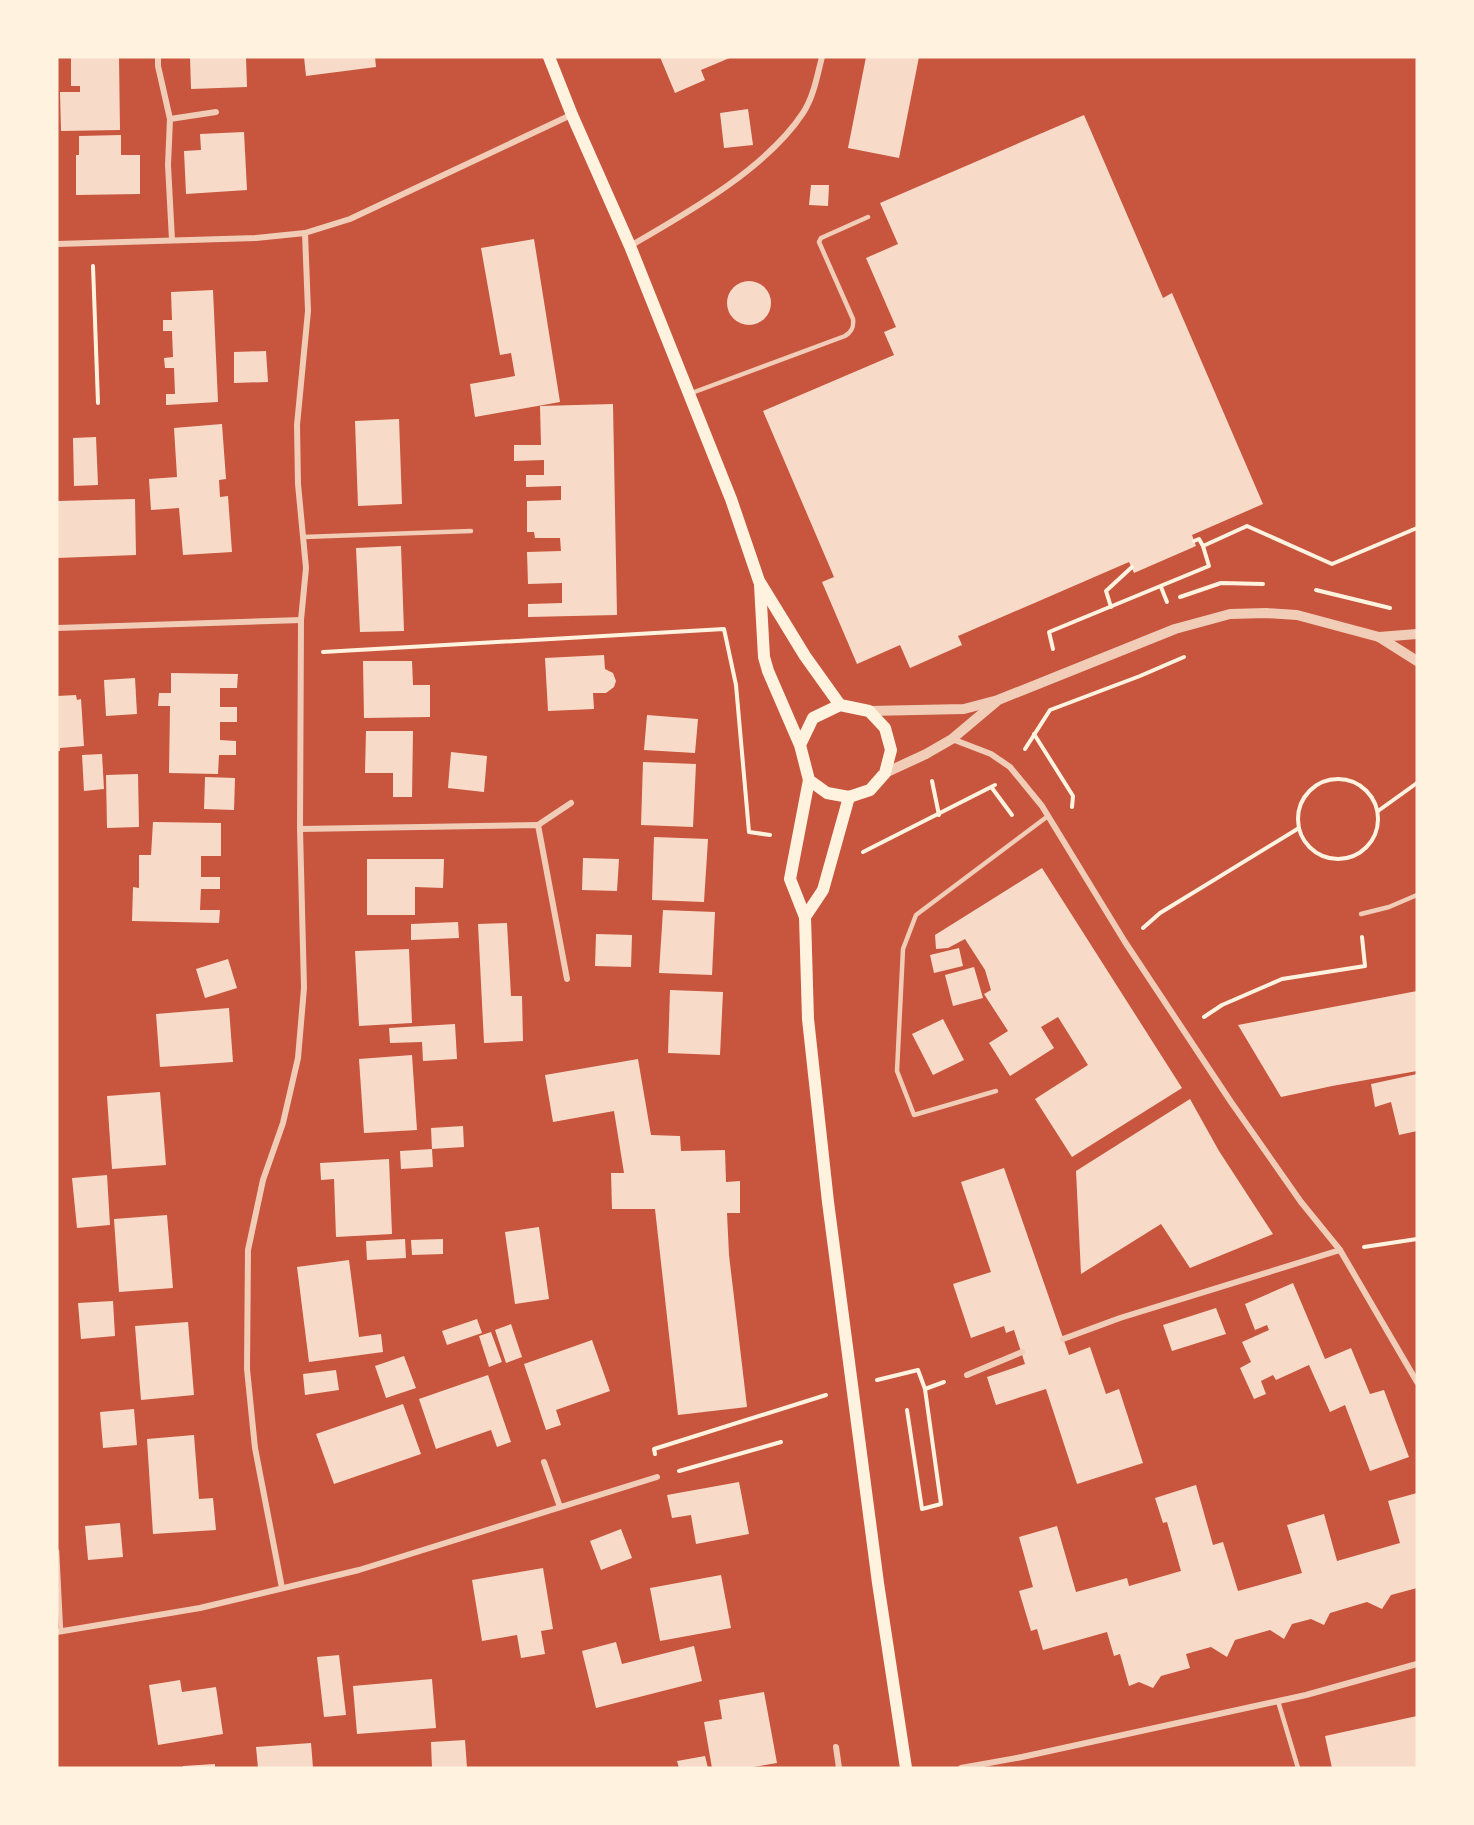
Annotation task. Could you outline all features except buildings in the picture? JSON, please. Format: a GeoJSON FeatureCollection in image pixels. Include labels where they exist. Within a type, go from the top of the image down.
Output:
{"type":"FeatureCollection","features":[{"type":"Feature","properties":{"kind":"main road"},"geometry":{"type":"LineString","coordinates":[[549,57],[630,246],[731,499],[759,580],[805,656],[840,705]]}},
{"type":"Feature","properties":{"kind":"main road"},"geometry":{"type":"LineString","coordinates":[[759,580],[764,657],[800,745],[809,780],[790,879],[805,917],[808,1019],[828,1202],[878,1583],[906,1768]]}},
{"type":"Feature","properties":{"kind":"main road"},"geometry":{"type":"LineString","coordinates":[[800,745],[813,718],[840,705],[869,711],[885,728],[891,750],[885,773],[870,790],[849,797],[826,793],[809,780]]}},
{"type":"Feature","properties":{"kind":"main road"},"geometry":{"type":"LineString","coordinates":[[805,917],[823,890],[849,797]]}},
{"type":"Feature","properties":{"kind":"street"},"geometry":{"type":"LineString","coordinates":[[158,57],[170,119],[168,165],[171,240]]}},
{"type":"Feature","properties":{"kind":"street"},"geometry":{"type":"LineString","coordinates":[[630,246],[723,189],[777,143],[803,113],[813,91],[822,57]]}},
{"type":"Feature","properties":{"kind":"street"},"geometry":{"type":"LineString","coordinates":[[170,119],[216,112]]}},
{"type":"Feature","properties":{"kind":"street"},"geometry":{"type":"LineString","coordinates":[[57,244],[256,238],[305,233],[350,219],[572,115]]}},
{"type":"Feature","properties":{"kind":"street"},"geometry":{"type":"LineString","coordinates":[[282,1588],[255,1448],[247,1369],[249,1250],[263,1180],[283,1123],[298,1058],[304,988],[300,829],[301,620],[306,568],[298,484],[297,425],[308,311],[305,233]]}},
{"type":"Feature","properties":{"kind":"street"},"geometry":{"type":"LineString","coordinates":[[869,711],[964,709],[998,700],[1176,629],[1230,614],[1297,615],[1379,637],[1417,661]]}},
{"type":"Feature","properties":{"kind":"street"},"geometry":{"type":"LineString","coordinates":[[57,628],[301,620]]}},
{"type":"Feature","properties":{"kind":"street"},"geometry":{"type":"LineString","coordinates":[[1379,637],[1417,634]]}},
{"type":"Feature","properties":{"kind":"street"},"geometry":{"type":"LineString","coordinates":[[885,773],[952,739],[998,700]]}},
{"type":"Feature","properties":{"kind":"street"},"geometry":{"type":"LineString","coordinates":[[952,739],[991,753],[1010,767],[1048,816],[1125,942],[1231,1102],[1301,1202],[1340,1250],[1417,1382]]}},
{"type":"Feature","properties":{"kind":"street"},"geometry":{"type":"LineString","coordinates":[[300,829],[538,825],[570,803]]}},
{"type":"Feature","properties":{"kind":"street"},"geometry":{"type":"LineString","coordinates":[[538,825],[567,979]]}},
{"type":"Feature","properties":{"kind":"street"},"geometry":{"type":"LineString","coordinates":[[1063,1339],[1120,1318],[1340,1250]]}},
{"type":"Feature","properties":{"kind":"street"},"geometry":{"type":"LineString","coordinates":[[967,1375],[1022,1352]]}},
{"type":"Feature","properties":{"kind":"street"},"geometry":{"type":"LineString","coordinates":[[544,1462],[560,1507]]}},
{"type":"Feature","properties":{"kind":"street"},"geometry":{"type":"LineString","coordinates":[[59,1631],[200,1608],[359,1570],[657,1477]]}},
{"type":"Feature","properties":{"kind":"street"},"geometry":{"type":"LineString","coordinates":[[961,1768],[1022,1757],[1278,1701],[1417,1664]]}},
{"type":"Feature","properties":{"kind":"street"},"geometry":{"type":"LineString","coordinates":[[836,1747],[839,1768]]}},
{"type":"Feature","properties":{"kind":"lane"},"geometry":{"type":"LineString","coordinates":[[689,394],[845,336],[850,332],[853,320],[819,242],[821,238],[868,217]]}},
{"type":"Feature","properties":{"kind":"lane"},"geometry":{"type":"LineString","coordinates":[[303,537],[471,531]]}},
{"type":"Feature","properties":{"kind":"lane"},"geometry":{"type":"LineString","coordinates":[[996,1092],[914,1115],[897,1071],[903,949],[916,915],[1048,816]]}},
{"type":"Feature","properties":{"kind":"lane"},"geometry":{"type":"LineString","coordinates":[[1360,914],[1389,907],[1417,895]]}},
{"type":"Feature","properties":{"kind":"lane"},"geometry":{"type":"LineString","coordinates":[[57,1551],[59,1631]]}},
{"type":"Feature","properties":{"kind":"lane"},"geometry":{"type":"LineString","coordinates":[[1278,1701],[1299,1768]]}},
{"type":"Feature","properties":{"kind":"path"},"geometry":{"type":"LineString","coordinates":[[92,243],[98,403]]}},
{"type":"Feature","properties":{"kind":"path"},"geometry":{"type":"LineString","coordinates":[[1203,546],[1247,526],[1332,564],[1417,528]]}},
{"type":"Feature","properties":{"kind":"path"},"geometry":{"type":"LineString","coordinates":[[1047,652],[1054,649],[1049,632],[1209,566],[1203,546],[1198,539],[1194,541]]}},
{"type":"Feature","properties":{"kind":"path"},"geometry":{"type":"LineString","coordinates":[[1111,607],[1106,591],[1132,567]]}},
{"type":"Feature","properties":{"kind":"path"},"geometry":{"type":"LineString","coordinates":[[1161,587],[1167,602]]}},
{"type":"Feature","properties":{"kind":"path"},"geometry":{"type":"LineString","coordinates":[[301,654],[724,629],[736,685],[749,832],[770,835]]}},
{"type":"Feature","properties":{"kind":"path"},"geometry":{"type":"LineString","coordinates":[[1023,753],[1050,710],[1140,676],[1185,656]]}},
{"type":"Feature","properties":{"kind":"path"},"geometry":{"type":"LineString","coordinates":[[931,774],[939,815]]}},
{"type":"Feature","properties":{"kind":"path"},"geometry":{"type":"LineString","coordinates":[[1334,780],[1348,780],[1361,786],[1371,796],[1377,812],[1378,822],[1375,836],[1359,854],[1346,859],[1333,859],[1319,855],[1303,838],[1299,828],[1299,811],[1304,798],[1321,783],[1334,780]]}},
{"type":"Feature","properties":{"kind":"path"},"geometry":{"type":"LineString","coordinates":[[857,855],[992,788],[997,783]]}},
{"type":"Feature","properties":{"kind":"path"},"geometry":{"type":"LineString","coordinates":[[1377,812],[1417,783]]}},
{"type":"Feature","properties":{"kind":"path"},"geometry":{"type":"LineString","coordinates":[[992,788],[1012,816]]}},
{"type":"Feature","properties":{"kind":"path"},"geometry":{"type":"LineString","coordinates":[[1125,942],[1160,913],[1299,828]]}},
{"type":"Feature","properties":{"kind":"path"},"geometry":{"type":"LineString","coordinates":[[1184,1031],[1221,1005],[1282,980],[1365,966],[1360,914]]}},
{"type":"Feature","properties":{"kind":"path"},"geometry":{"type":"LineString","coordinates":[[1340,1250],[1417,1239]]}},
{"type":"Feature","properties":{"kind":"path"},"geometry":{"type":"LineString","coordinates":[[781,1442],[657,1477],[654,1449],[852,1386],[918,1370],[925,1389],[941,1504],[922,1509],[907,1410]]}}]}
